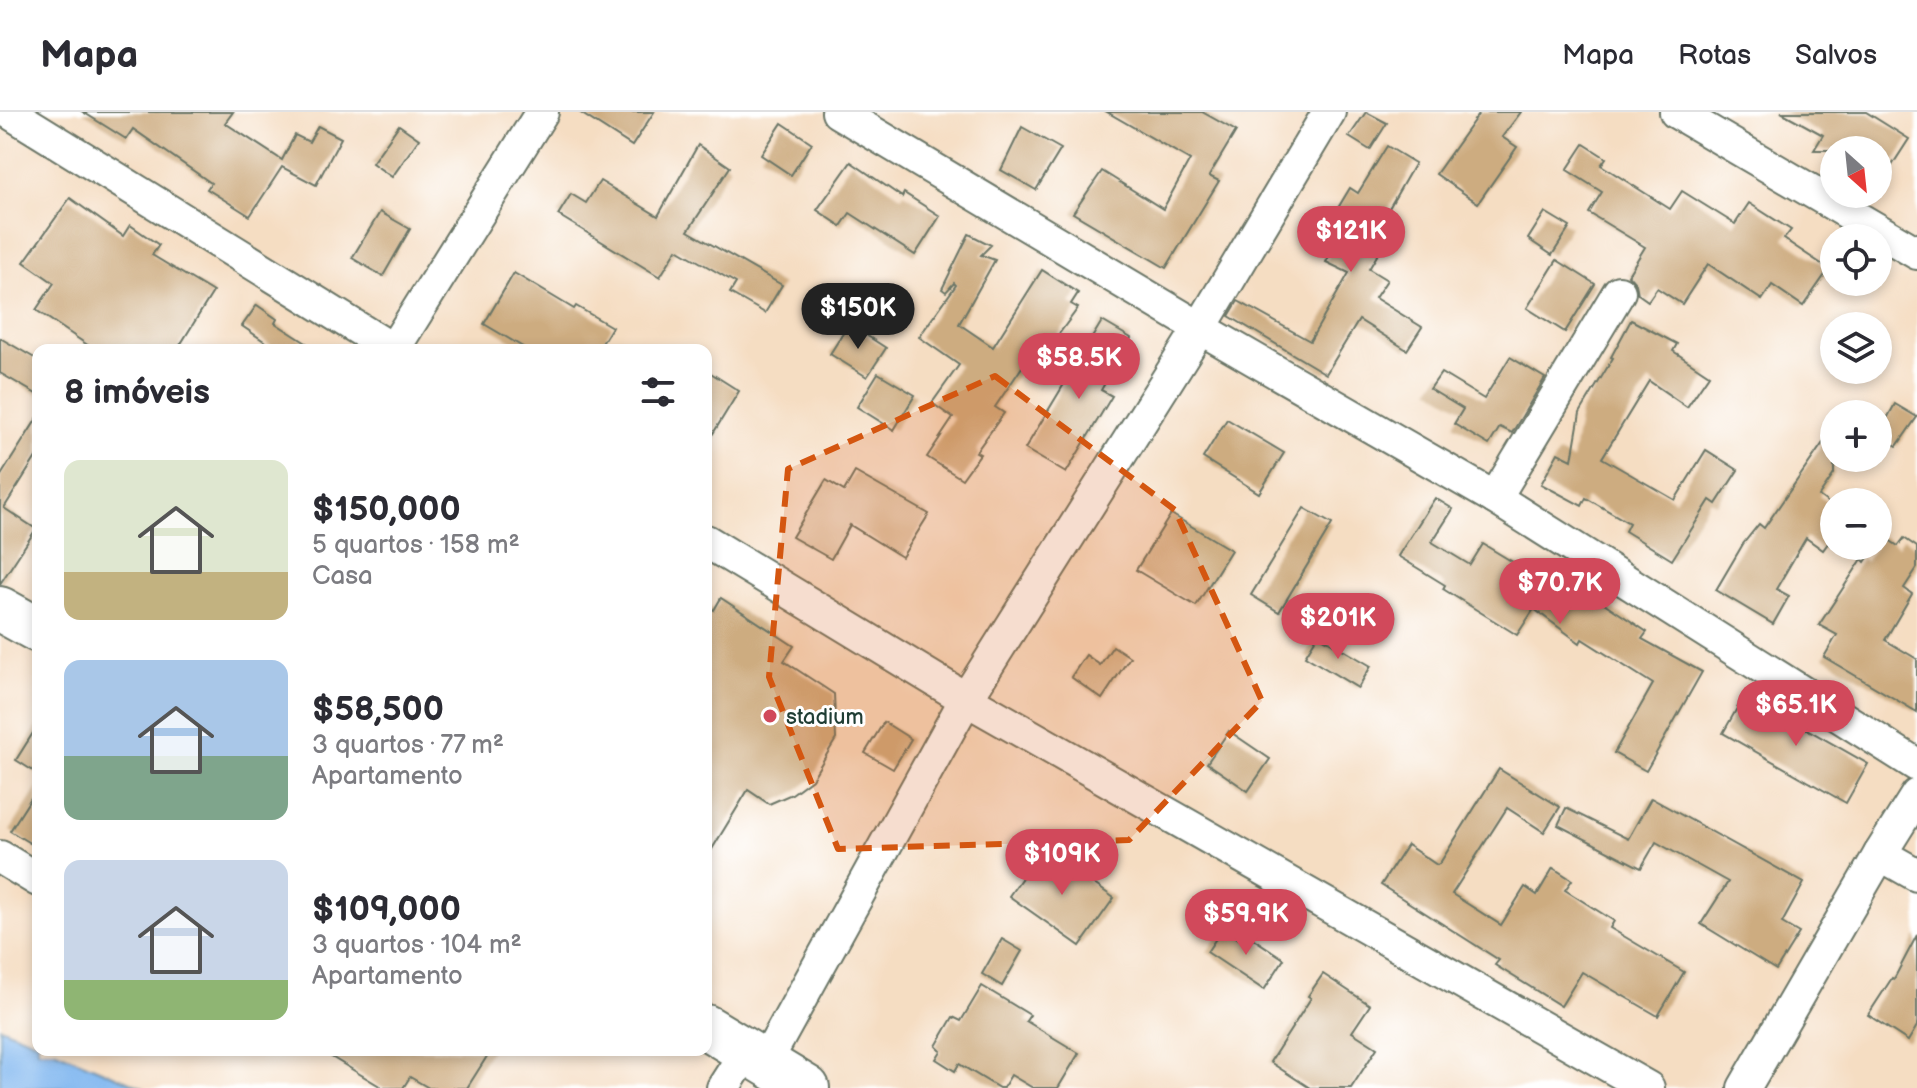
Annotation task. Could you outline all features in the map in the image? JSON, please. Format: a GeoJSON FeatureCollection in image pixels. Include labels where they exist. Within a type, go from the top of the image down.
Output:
{"type":"FeatureCollection","features":[{"type":"Feature","properties":{"kind":"highway"},"geometry":{"type":"LineString","coordinates":[[0,609],[32,627]]}},
{"type":"Feature","properties":{"kind":"highway"},"geometry":{"type":"LineString","coordinates":[[712,1031],[807,1088]]}},
{"type":"Feature","properties":{"kind":"street"},"geometry":{"type":"LineString","coordinates":[[9,112],[383,344]]}},
{"type":"Feature","properties":{"kind":"street"},"geometry":{"type":"LineString","coordinates":[[397,344],[542,112]]}},
{"type":"Feature","properties":{"kind":"street"},"geometry":{"type":"LineString","coordinates":[[838,112],[1200,328],[1495,498],[1917,765]]}},
{"type":"Feature","properties":{"kind":"street"},"geometry":{"type":"LineString","coordinates":[[723,1088],[756,1057],[966,699],[1200,328],[1329,112]]}},
{"type":"Feature","properties":{"kind":"street"},"geometry":{"type":"LineString","coordinates":[[1676,112],[1917,253]]}},
{"type":"Feature","properties":{"kind":"street"},"geometry":{"type":"LineString","coordinates":[[1495,498],[1619,292]]}},
{"type":"Feature","properties":{"kind":"street"},"geometry":{"type":"LineString","coordinates":[[712,545],[966,699],[1648,1088]]}},
{"type":"Feature","properties":{"kind":"street"},"geometry":{"type":"LineString","coordinates":[[1744,1088],[1917,795]]}},
{"type":"Feature","properties":{"kind":"street"},"geometry":{"type":"LineString","coordinates":[[1880,854],[1917,875]]}},
{"type":"Feature","properties":{"kind":"street"},"geometry":{"type":"LineString","coordinates":[[0,857],[32,876]]}},
{"type":"Feature","properties":{"kind":"highlighted area"},"geometry":{"type":"Polygon","coordinates":[[[995,376],[1175,510],[1262,701],[1129,840],[838,849],[769,677],[788,469],[995,376]]]}},
{"type":"Feature","properties":{"kind":"water"},"geometry":{"type":"Polygon","coordinates":[[[0,1027],[32,1040],[32,1056],[68,1056],[144,1088],[0,1088],[0,1027]]]}},
{"type":"Feature","properties":{"kind":"building"},"geometry":{"type":"Polygon","coordinates":[[[83,112],[233,112],[225,123],[282,160],[295,135],[309,142],[318,126],[341,138],[316,185],[282,167],[250,216],[207,189],[211,183],[133,129],[126,139],[83,112]]]}},
{"type":"Feature","properties":{"kind":"building"},"geometry":{"type":"Polygon","coordinates":[[[579,112],[654,112],[632,146],[579,112]]]}},
{"type":"Feature","properties":{"kind":"building"},"geometry":{"type":"Polygon","coordinates":[[[1107,112],[1202,112],[1236,131],[1209,176],[1219,181],[1166,268],[1073,213],[1102,171],[1163,209],[1190,160],[1107,112]]]}},
{"type":"Feature","properties":{"kind":"building"},"geometry":{"type":"Polygon","coordinates":[[[1366,112],[1387,123],[1370,150],[1349,137],[1366,112]]]}},
{"type":"Feature","properties":{"kind":"building"},"geometry":{"type":"Polygon","coordinates":[[[1480,112],[1521,112],[1502,137],[1517,147],[1478,203],[1436,174],[1480,112]]]}},
{"type":"Feature","properties":{"kind":"building"},"geometry":{"type":"Polygon","coordinates":[[[1781,112],[1866,112],[1909,139],[1892,165],[1892,136],[1823,135],[1781,112]]]}},
{"type":"Feature","properties":{"kind":"building"},"geometry":{"type":"Polygon","coordinates":[[[782,123],[812,143],[791,175],[761,155],[782,123]]]}},
{"type":"Feature","properties":{"kind":"building"},"geometry":{"type":"Polygon","coordinates":[[[399,125],[419,139],[392,177],[372,163],[399,125]]]}},
{"type":"Feature","properties":{"kind":"building"},"geometry":{"type":"Polygon","coordinates":[[[1022,127],[1061,149],[1036,190],[1001,170],[1022,127]]]}},
{"type":"Feature","properties":{"kind":"building"},"geometry":{"type":"Polygon","coordinates":[[[1584,144],[1606,158],[1601,165],[1670,209],[1682,191],[1735,224],[1749,203],[1791,230],[1784,239],[1820,263],[1820,282],[1803,306],[1772,285],[1762,300],[1708,264],[1682,304],[1657,288],[1648,301],[1638,294],[1636,284],[1628,275],[1645,247],[1589,213],[1602,192],[1567,170],[1584,144]]]}},
{"type":"Feature","properties":{"kind":"building"},"geometry":{"type":"Polygon","coordinates":[[[698,145],[730,167],[688,231],[782,285],[765,313],[730,293],[736,283],[677,249],[660,277],[558,215],[571,194],[586,203],[600,181],[658,216],[698,145]]]}},
{"type":"Feature","properties":{"kind":"building"},"geometry":{"type":"Polygon","coordinates":[[[1387,146],[1415,163],[1388,210],[1400,217],[1369,269],[1387,280],[1375,298],[1422,327],[1407,350],[1359,320],[1326,374],[1229,316],[1238,301],[1310,341],[1349,273],[1326,262],[1345,226],[1332,218],[1350,188],[1358,193],[1387,146]]]}},
{"type":"Feature","properties":{"kind":"building"},"geometry":{"type":"Polygon","coordinates":[[[851,162],[902,197],[904,193],[940,216],[915,255],[850,213],[841,226],[817,210],[851,162]]]}},
{"type":"Feature","properties":{"kind":"building"},"geometry":{"type":"Polygon","coordinates":[[[70,198],[123,236],[130,225],[159,245],[152,255],[213,292],[181,344],[86,344],[36,310],[54,283],[24,262],[70,198]]]}},
{"type":"Feature","properties":{"kind":"building"},"geometry":{"type":"Polygon","coordinates":[[[380,212],[410,229],[383,276],[352,258],[380,212]]]}},
{"type":"Feature","properties":{"kind":"building"},"geometry":{"type":"Polygon","coordinates":[[[1545,212],[1570,227],[1552,255],[1528,239],[1545,212]]]}},
{"type":"Feature","properties":{"kind":"building"},"geometry":{"type":"Polygon","coordinates":[[[969,234],[991,245],[981,255],[995,260],[959,324],[993,347],[1042,270],[1078,293],[1071,304],[1078,308],[1053,342],[1043,336],[995,407],[1004,413],[976,452],[980,454],[962,479],[927,457],[953,418],[932,403],[959,365],[919,337],[956,285],[954,283],[946,292],[942,289],[969,234]]]}},
{"type":"Feature","properties":{"kind":"building"},"geometry":{"type":"Polygon","coordinates":[[[1557,260],[1595,284],[1565,332],[1527,308],[1557,260]]]}},
{"type":"Feature","properties":{"kind":"building"},"geometry":{"type":"Polygon","coordinates":[[[514,273],[574,309],[576,306],[612,327],[602,344],[518,344],[484,324],[514,273]]]}},
{"type":"Feature","properties":{"kind":"building"},"geometry":{"type":"Polygon","coordinates":[[[863,289],[883,301],[869,325],[849,314],[863,289]]]}},
{"type":"Feature","properties":{"kind":"building"},"geometry":{"type":"Polygon","coordinates":[[[257,305],[277,319],[275,323],[308,344],[268,344],[242,326],[257,305]]]}},
{"type":"Feature","properties":{"kind":"building"},"geometry":{"type":"Polygon","coordinates":[[[1631,320],[1677,344],[1673,351],[1709,375],[1687,407],[1649,381],[1602,458],[1675,500],[1706,450],[1738,470],[1716,504],[1710,500],[1672,560],[1625,531],[1629,523],[1586,498],[1582,506],[1541,484],[1558,453],[1572,460],[1580,413],[1613,358],[1631,320]]]}},
{"type":"Feature","properties":{"kind":"building"},"geometry":{"type":"Polygon","coordinates":[[[1102,321],[1131,338],[1101,390],[1112,396],[1066,473],[1025,449],[1102,321]]]}},
{"type":"Feature","properties":{"kind":"building"},"geometry":{"type":"Polygon","coordinates":[[[849,324],[886,348],[867,377],[830,354],[849,324]]]}},
{"type":"Feature","properties":{"kind":"building"},"geometry":{"type":"Polygon","coordinates":[[[0,338],[32,357],[32,392],[0,373],[0,338]]]}},
{"type":"Feature","properties":{"kind":"building"},"geometry":{"type":"Polygon","coordinates":[[[1510,357],[1545,378],[1512,433],[1500,427],[1489,445],[1454,424],[1463,409],[1430,389],[1441,373],[1484,399],[1510,357]]]}},
{"type":"Feature","properties":{"kind":"building"},"geometry":{"type":"Polygon","coordinates":[[[878,373],[915,395],[894,430],[857,407],[878,373]]]}},
{"type":"Feature","properties":{"kind":"building"},"geometry":{"type":"Polygon","coordinates":[[[712,374],[739,391],[712,435],[712,374]]]}},
{"type":"Feature","properties":{"kind":"building"},"geometry":{"type":"Polygon","coordinates":[[[1895,404],[1917,417],[1897,446],[1892,443],[1892,409],[1895,404]]]}},
{"type":"Feature","properties":{"kind":"building"},"geometry":{"type":"Polygon","coordinates":[[[1227,419],[1284,453],[1259,493],[1203,458],[1227,419]]]}},
{"type":"Feature","properties":{"kind":"building"},"geometry":{"type":"Polygon","coordinates":[[[32,426],[32,464],[4,508],[32,526],[32,535],[0,584],[0,477],[32,426]]]}},
{"type":"Feature","properties":{"kind":"building"},"geometry":{"type":"Polygon","coordinates":[[[1820,447],[1820,472],[1834,474],[1824,488],[1820,488],[1820,548],[1806,538],[1776,589],[1789,596],[1773,624],[1716,590],[1743,544],[1759,524],[1764,528],[1820,447]]]}},
{"type":"Feature","properties":{"kind":"building"},"geometry":{"type":"Polygon","coordinates":[[[855,472],[929,514],[902,557],[850,525],[831,559],[792,537],[826,480],[844,491],[855,472]]]}},
{"type":"Feature","properties":{"kind":"building"},"geometry":{"type":"Polygon","coordinates":[[[1435,498],[1453,509],[1432,542],[1470,565],[1483,544],[1569,596],[1577,585],[1647,632],[1642,639],[1702,672],[1646,771],[1614,753],[1653,684],[1582,639],[1580,643],[1534,609],[1517,635],[1443,589],[1445,585],[1398,556],[1435,498]]]}},
{"type":"Feature","properties":{"kind":"building"},"geometry":{"type":"Polygon","coordinates":[[[1304,508],[1332,524],[1279,612],[1251,595],[1304,508]]]}},
{"type":"Feature","properties":{"kind":"building"},"geometry":{"type":"Polygon","coordinates":[[[1171,514],[1231,550],[1196,606],[1136,570],[1171,514]]]}},
{"type":"Feature","properties":{"kind":"building"},"geometry":{"type":"Polygon","coordinates":[[[1904,538],[1917,547],[1917,568],[1904,588],[1912,594],[1885,640],[1917,659],[1917,712],[1824,657],[1837,635],[1819,625],[1861,560],[1892,560],[1892,542],[1898,546],[1904,538]]]}},
{"type":"Feature","properties":{"kind":"building","name":"stadium"},"geometry":{"type":"Polygon","coordinates":[[[721,598],[794,646],[784,661],[834,694],[836,739],[812,779],[792,794],[769,804],[748,790],[712,849],[712,609],[721,598]]]}},
{"type":"Feature","properties":{"kind":"building"},"geometry":{"type":"Polygon","coordinates":[[[1318,635],[1371,666],[1358,688],[1305,656],[1318,635]]]}},
{"type":"Feature","properties":{"kind":"building"},"geometry":{"type":"Polygon","coordinates":[[[1113,646],[1130,657],[1102,699],[1071,677],[1086,655],[1100,665],[1113,646]]]}},
{"type":"Feature","properties":{"kind":"building"},"geometry":{"type":"Polygon","coordinates":[[[1745,694],[1868,764],[1846,803],[1723,733],[1745,694]]]}},
{"type":"Feature","properties":{"kind":"building"},"geometry":{"type":"Polygon","coordinates":[[[884,722],[911,739],[893,769],[865,753],[884,722]]]}},
{"type":"Feature","properties":{"kind":"building"},"geometry":{"type":"Polygon","coordinates":[[[1229,731],[1270,759],[1248,791],[1207,763],[1229,731]]]}},
{"type":"Feature","properties":{"kind":"building"},"geometry":{"type":"Polygon","coordinates":[[[32,735],[32,770],[16,760],[32,735]]]}},
{"type":"Feature","properties":{"kind":"building"},"geometry":{"type":"Polygon","coordinates":[[[1499,769],[1560,807],[1544,832],[1507,808],[1452,894],[1501,925],[1525,887],[1537,895],[1553,868],[1572,880],[1565,890],[1614,921],[1610,928],[1684,972],[1658,1016],[1582,972],[1561,1006],[1495,965],[1499,960],[1381,885],[1407,845],[1437,865],[1440,863],[1499,769]]]}},
{"type":"Feature","properties":{"kind":"building"},"geometry":{"type":"Polygon","coordinates":[[[32,796],[32,844],[10,831],[32,796]]]}},
{"type":"Feature","properties":{"kind":"building"},"geometry":{"type":"Polygon","coordinates":[[[1651,798],[1804,883],[1782,923],[1799,933],[1776,970],[1701,924],[1728,882],[1656,842],[1641,868],[1558,825],[1566,808],[1628,839],[1651,798]]]}},
{"type":"Feature","properties":{"kind":"building"},"geometry":{"type":"Polygon","coordinates":[[[1043,848],[1114,898],[1080,946],[1009,896],[1043,848]]]}},
{"type":"Feature","properties":{"kind":"building"},"geometry":{"type":"Polygon","coordinates":[[[1223,928],[1239,939],[1243,932],[1284,959],[1264,990],[1207,952],[1223,928]]]}},
{"type":"Feature","properties":{"kind":"building"},"geometry":{"type":"Polygon","coordinates":[[[1917,935],[1917,1026],[1908,1041],[1868,1015],[1894,979],[1917,935]]]}},
{"type":"Feature","properties":{"kind":"building"},"geometry":{"type":"Polygon","coordinates":[[[1002,939],[1022,951],[1002,986],[982,974],[1002,939]]]}},
{"type":"Feature","properties":{"kind":"building"},"geometry":{"type":"Polygon","coordinates":[[[1323,974],[1370,1005],[1352,1032],[1377,1048],[1351,1088],[1310,1088],[1270,1062],[1323,974]]]}},
{"type":"Feature","properties":{"kind":"building"},"geometry":{"type":"Polygon","coordinates":[[[982,986],[1030,1015],[1026,1021],[1079,1053],[1058,1088],[1033,1088],[1011,1075],[1003,1088],[999,1088],[959,1064],[955,1071],[936,1059],[941,1051],[936,1046],[953,1017],[961,1021],[982,986]]]}},
{"type":"Feature","properties":{"kind":"building"},"geometry":{"type":"Polygon","coordinates":[[[330,1056],[487,1056],[467,1088],[429,1088],[410,1077],[403,1088],[383,1088],[330,1056]]]}},
{"type":"Feature","properties":{"kind":"place","name":"stadium"},"geometry":{"type":"Point","coordinates":[770,716]}}]}
